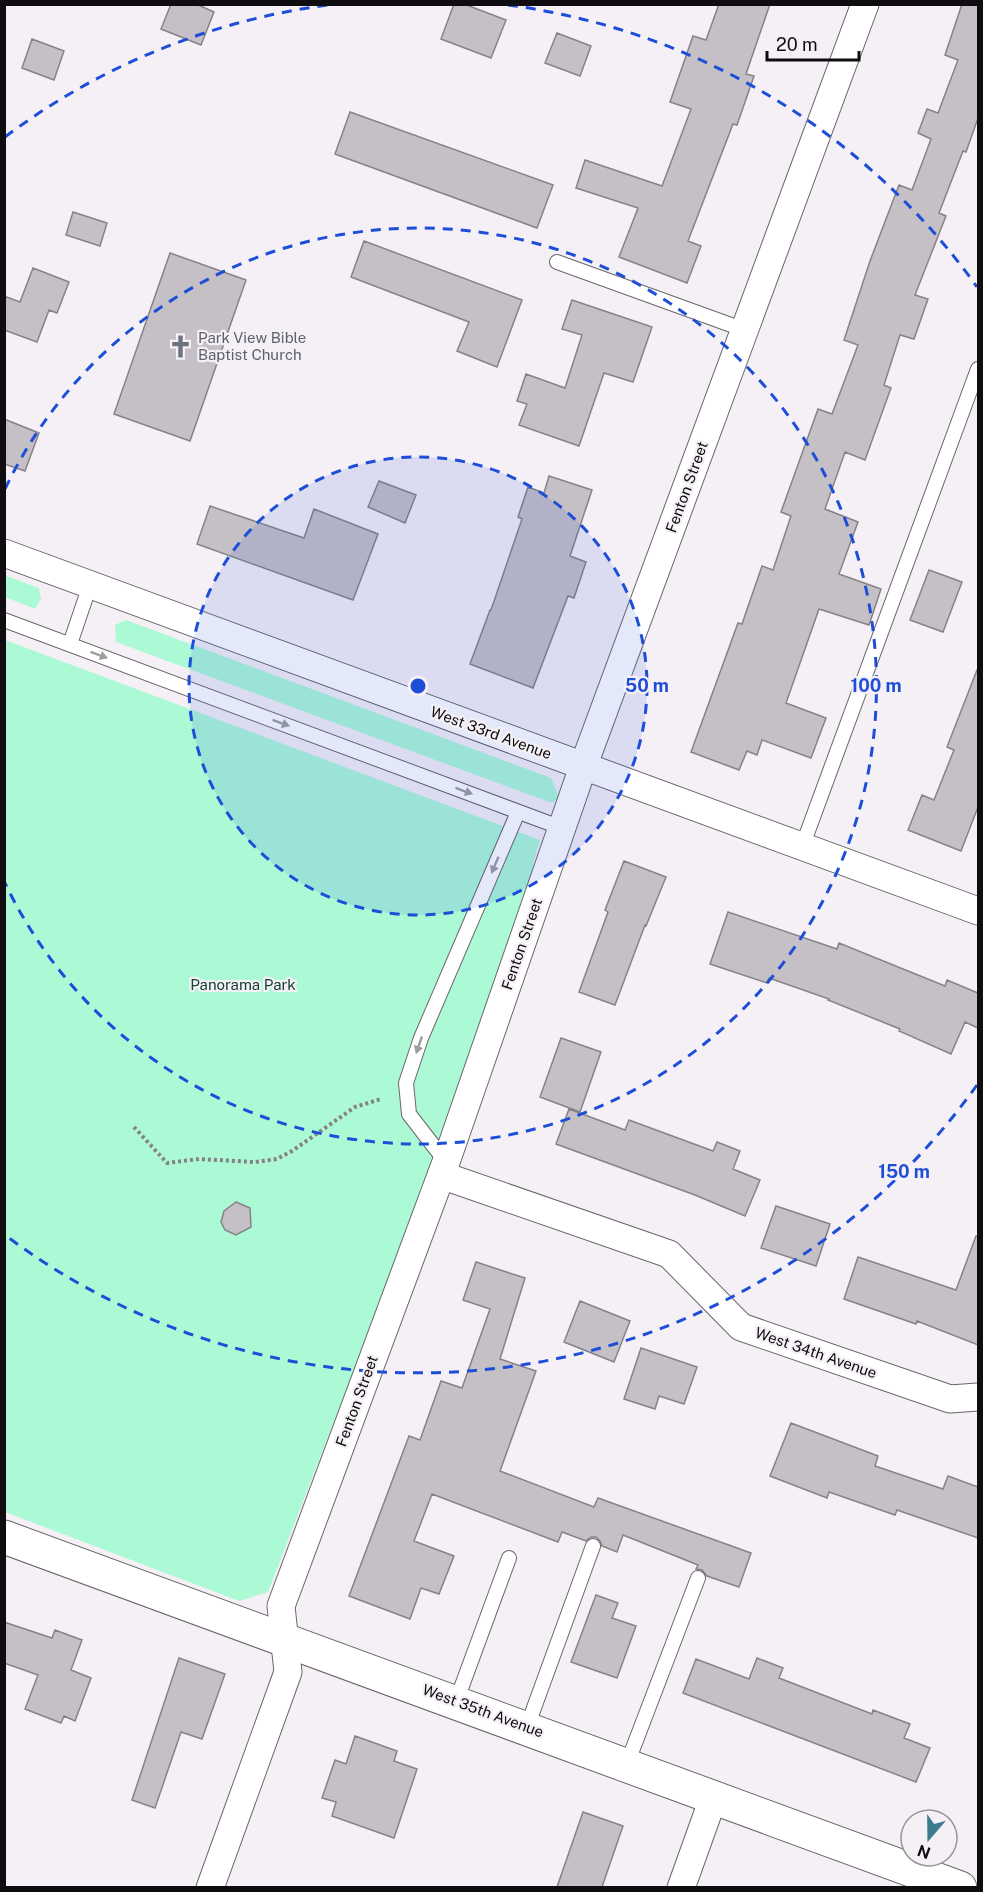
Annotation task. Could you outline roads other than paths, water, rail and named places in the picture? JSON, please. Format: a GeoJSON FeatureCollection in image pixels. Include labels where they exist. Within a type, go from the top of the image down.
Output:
{"type":"FeatureCollection","features":[{"type":"Feature","properties":{"kind":"street","name":"Fenton Street"},"geometry":{"type":"LineString","coordinates":[[210,1887],[288,1672],[281,1606],[444,1169],[583,767],[865,4]]}},
{"type":"Feature","properties":{"kind":"street","name":"West 33rd Avenue"},"geometry":{"type":"LineString","coordinates":[[4,553],[978,912]]}},
{"type":"Feature","properties":{"kind":"street","name":"West 34th Avenue"},"geometry":{"type":"LineString","coordinates":[[444,1169],[669,1254],[741,1327],[950,1400],[978,1397]]}},
{"type":"Feature","properties":{"kind":"street","name":"West 35th Avenue"},"geometry":{"type":"LineString","coordinates":[[4,1537],[960,1887]]}},
{"type":"Feature","properties":{"kind":"street"},"geometry":{"type":"LineString","coordinates":[[681,1887],[714,1796]]}},
{"type":"Feature","properties":{"kind":"lane"},"geometry":{"type":"LineString","coordinates":[[557,262],[745,330]]}},
{"type":"Feature","properties":{"kind":"lane"},"geometry":{"type":"LineString","coordinates":[[802,847],[978,369]]}},
{"type":"Feature","properties":{"kind":"lane"},"geometry":{"type":"LineString","coordinates":[[70,644],[90,585]]}},
{"type":"Feature","properties":{"kind":"lane"},"geometry":{"type":"LineString","coordinates":[[4,620],[562,828]]}},
{"type":"Feature","properties":{"kind":"lane"},"geometry":{"type":"LineString","coordinates":[[444,1169],[409,1114],[406,1083],[420,1038],[518,812]]}},
{"type":"Feature","properties":{"kind":"lane"},"geometry":{"type":"LineString","coordinates":[[527,1728],[593,1546]]}},
{"type":"Feature","properties":{"kind":"lane"},"geometry":{"type":"LineString","coordinates":[[456,1702],[509,1558]]}},
{"type":"Feature","properties":{"kind":"lane"},"geometry":{"type":"LineString","coordinates":[[627,1764],[698,1578]]}},
{"type":"Feature","properties":{"kind":"place","name":"Park View Bible Baptist Church"},"geometry":{"type":"Point","coordinates":[180,347]}},
{"type":"Feature","properties":{"kind":"park label","name":"Panorama Park"},"geometry":{"type":"Point","coordinates":[243,985]}}]}
